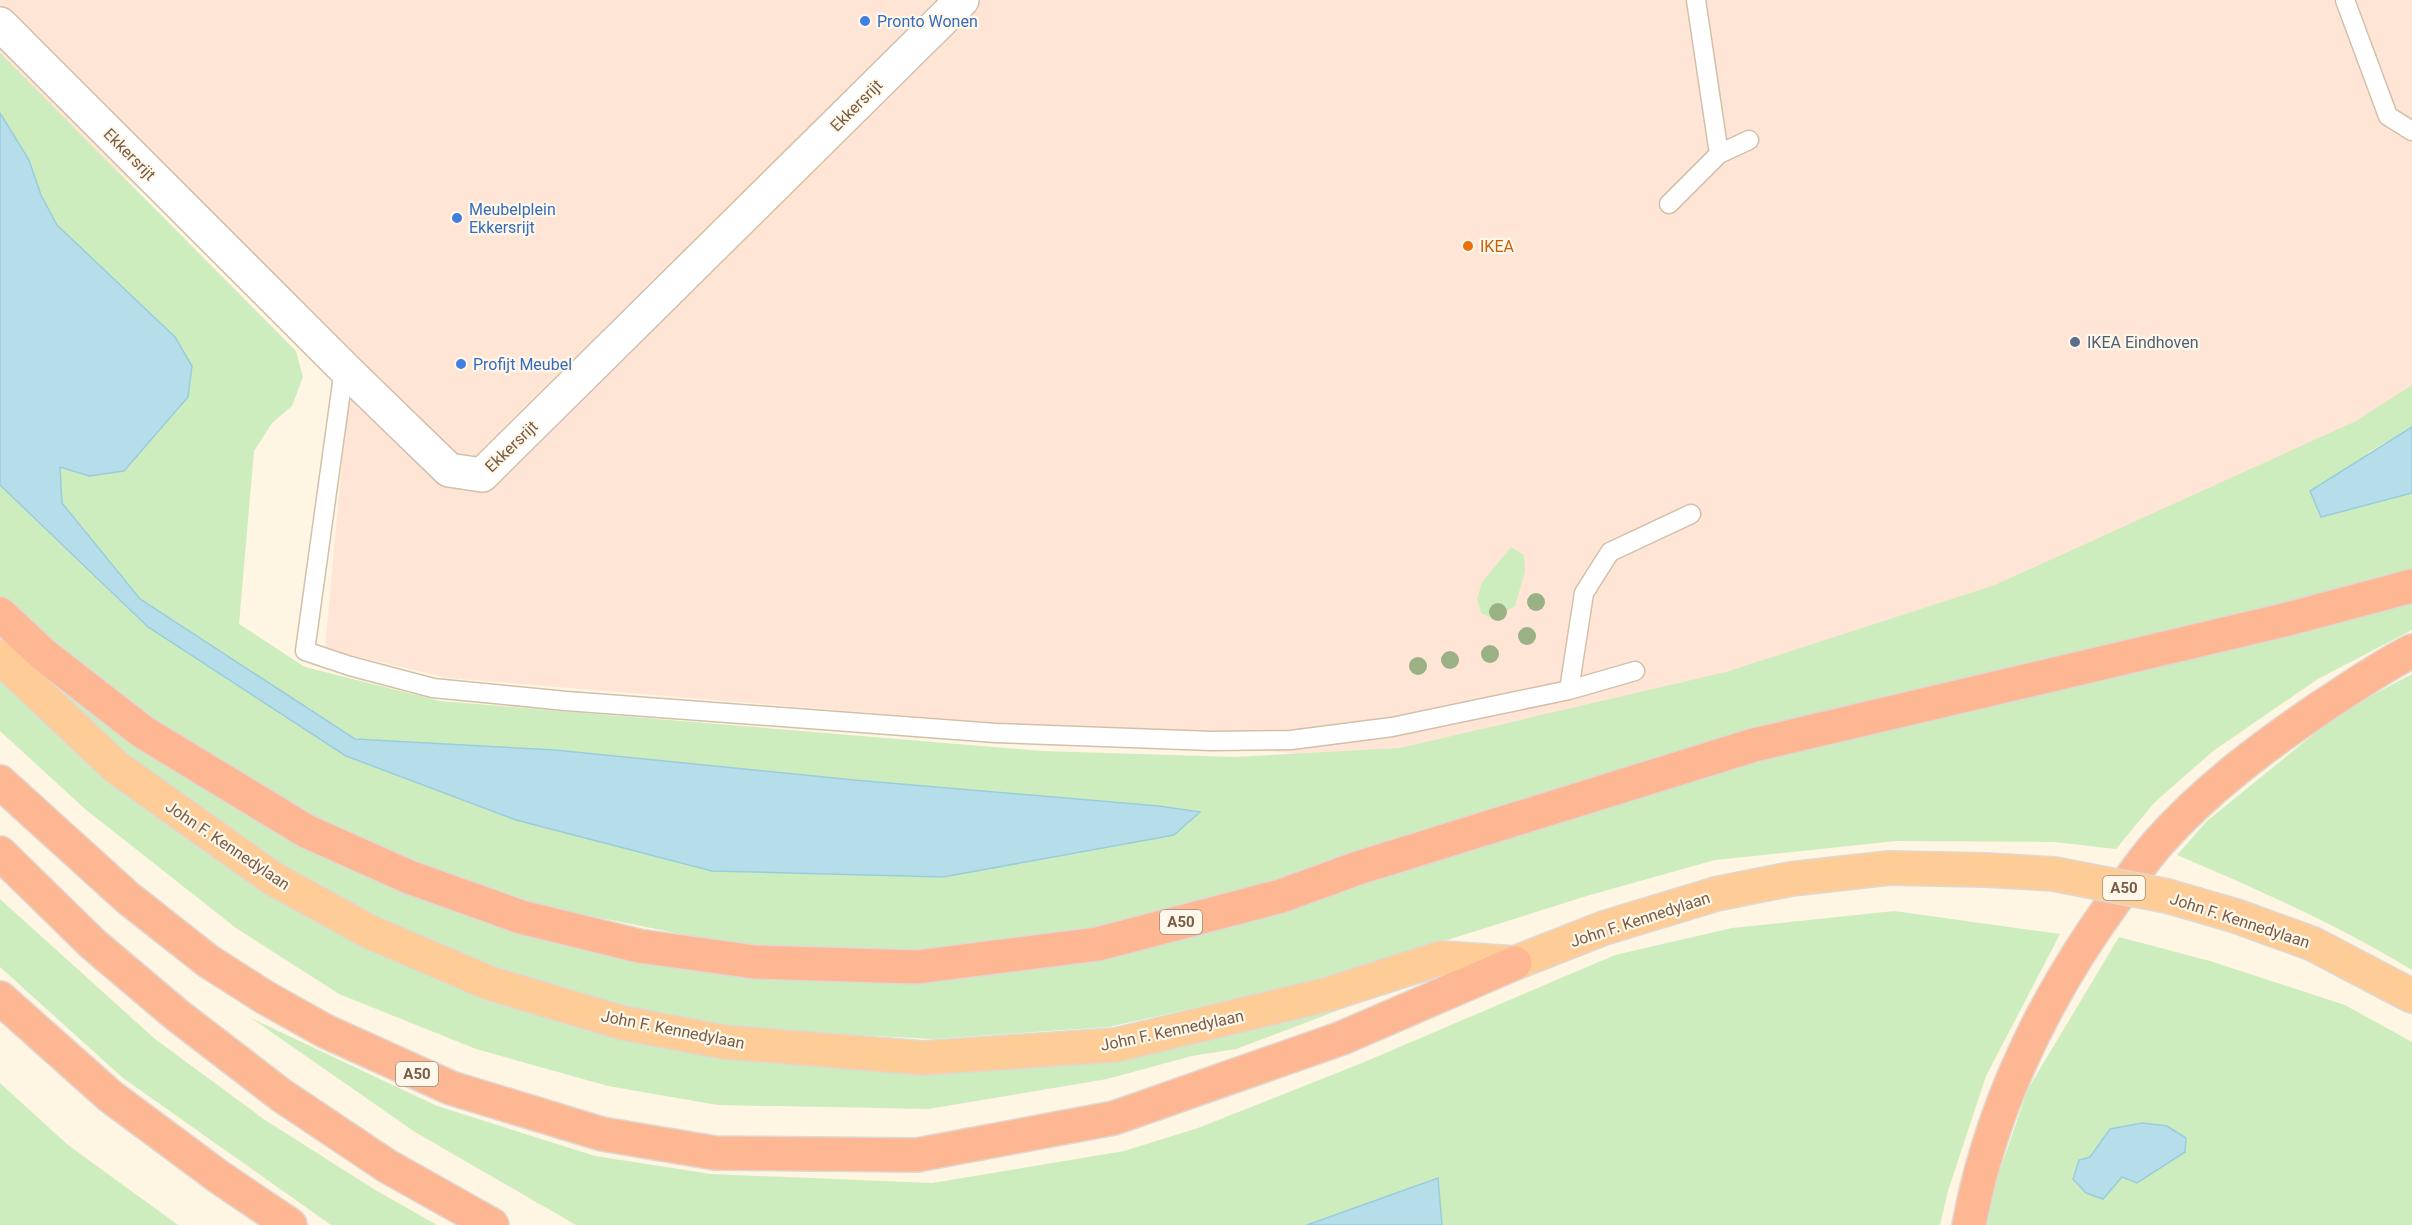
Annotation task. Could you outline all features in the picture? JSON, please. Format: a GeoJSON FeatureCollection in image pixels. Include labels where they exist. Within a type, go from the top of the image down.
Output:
{"type":"FeatureCollection","features":[{"type":"Feature","properties":{"kind":"highway","name":"A50"},"geometry":{"type":"LineString","coordinates":[[0,614],[44,655],[142,732],[306,831],[409,877],[521,917],[639,946],[755,962],[917,968],[1098,944],[1281,896],[1358,868],[1754,745],[2284,620],[2412,586]]}},
{"type":"Feature","properties":{"kind":"highway","name":"A50"},"geometry":{"type":"LineString","coordinates":[[1969,1225],[1981,1170],[2010,1081],[2044,1010],[2083,944],[2159,843],[2221,781],[2278,736],[2382,667],[2412,651]]}},
{"type":"Feature","properties":{"kind":"highway","name":"John F. Kennedylaan"},"geometry":{"type":"LineString","coordinates":[[0,657],[116,767],[272,879],[370,932],[489,983],[623,1023],[724,1042],[923,1058],[1116,1045],[1329,994],[1441,958],[1515,963],[1604,928],[1716,894],[1791,879],[1889,868],[2054,874],[2167,896],[2236,916],[2313,944],[2412,996]]}},
{"type":"Feature","properties":{"kind":"highway","name":"A50"},"geometry":{"type":"LineString","coordinates":[[0,783],[128,898],[208,961],[266,998],[325,1031],[451,1088],[602,1134],[715,1154],[917,1155],[1114,1119],[1342,1038],[1515,963]]}},
{"type":"Feature","properties":{"kind":"highway"},"geometry":{"type":"LineString","coordinates":[[0,853],[93,944],[177,1016],[281,1095],[387,1166],[492,1225]]}},
{"type":"Feature","properties":{"kind":"highway"},"geometry":{"type":"LineString","coordinates":[[0,998],[111,1096],[219,1177],[290,1225]]}},
{"type":"Feature","properties":{"kind":"street","name":"Ekkersrijt"},"geometry":{"type":"LineString","coordinates":[[0,24],[344,369],[449,470],[482,475],[962,0]]}},
{"type":"Feature","properties":{"kind":"lane"},"geometry":{"type":"LineString","coordinates":[[1696,0],[1719,154]]}},
{"type":"Feature","properties":{"kind":"lane"},"geometry":{"type":"LineString","coordinates":[[2345,0],[2388,116],[2412,131]]}},
{"type":"Feature","properties":{"kind":"lane"},"geometry":{"type":"LineString","coordinates":[[1669,204],[1719,154],[1749,140]]}},
{"type":"Feature","properties":{"kind":"lane"},"geometry":{"type":"LineString","coordinates":[[344,369],[305,651],[350,666],[433,688],[566,701],[996,733],[1212,741],[1292,740],[1392,727],[1569,690],[1635,671]]}},
{"type":"Feature","properties":{"kind":"lane"},"geometry":{"type":"LineString","coordinates":[[1569,690],[1584,593],[1610,552],[1691,514]]}},
{"type":"Feature","properties":{"kind":"shaded area"},"geometry":{"type":"Polygon","coordinates":[[[0,0],[2412,0],[2412,402],[2251,505],[1541,781],[1081,730],[448,678],[325,649],[350,375],[0,67],[0,0]]]}},
{"type":"Feature","properties":{"kind":"green space"},"geometry":{"type":"Polygon","coordinates":[[[0,53],[296,351],[303,377],[292,406],[272,423],[254,451],[239,624],[305,667],[440,701],[1043,751],[1234,757],[1400,748],[1726,672],[1995,585],[2356,421],[2412,385],[2412,427],[2369,452],[2321,517],[2412,493],[2412,572],[1362,856],[1108,928],[929,956],[756,949],[526,903],[414,864],[312,818],[150,723],[50,643],[0,596],[0,485],[148,627],[346,756],[712,871],[943,877],[1174,835],[1199,812],[1159,806],[854,780],[555,750],[355,739],[140,599],[62,503],[60,467],[89,476],[175,337],[57,225],[41,195],[29,159],[0,113],[0,53]]]}},
{"type":"Feature","properties":{"kind":"green space"},"geometry":{"type":"Polygon","coordinates":[[[1511,547],[1524,555],[1525,571],[1515,606],[1493,619],[1481,613],[1477,599],[1482,582],[1511,547]]]}},
{"type":"Feature","properties":{"kind":"green space"},"geometry":{"type":"Polygon","coordinates":[[[2412,597],[2412,630],[2318,679],[2213,751],[2154,803],[2116,849],[2054,842],[1896,841],[1715,860],[1590,895],[1323,979],[1109,1027],[933,1039],[741,1029],[627,1008],[506,973],[375,921],[277,869],[124,754],[13,642],[136,742],[518,928],[929,977],[1766,753],[2412,597]]]}},
{"type":"Feature","properties":{"kind":"green space"},"geometry":{"type":"Polygon","coordinates":[[[2412,674],[2412,970],[2297,908],[2177,855],[2207,821],[2341,712],[2412,674]]]}},
{"type":"Feature","properties":{"kind":"green space"},"geometry":{"type":"Polygon","coordinates":[[[0,678],[109,783],[265,890],[368,948],[495,1002],[623,1039],[734,1059],[936,1074],[1117,1055],[1466,962],[1236,1049],[1192,1056],[1107,1079],[928,1109],[718,1105],[608,1086],[476,1049],[339,994],[236,928],[85,809],[0,731],[0,678]]]}},
{"type":"Feature","properties":{"kind":"green space"},"geometry":{"type":"Polygon","coordinates":[[[0,899],[155,1039],[265,1120],[377,1191],[437,1225],[331,1225],[123,1078],[0,967],[0,899]]]}},
{"type":"Feature","properties":{"kind":"green space"},"geometry":{"type":"Polygon","coordinates":[[[1894,911],[2060,934],[1986,1076],[1948,1191],[1940,1225],[1442,1225],[1438,1178],[1307,1225],[576,1225],[415,1132],[251,1018],[437,1106],[595,1156],[711,1174],[932,1183],[1124,1151],[1198,1128],[1362,1063],[1615,955],[1732,928],[1894,911]]]}},
{"type":"Feature","properties":{"kind":"green space"},"geometry":{"type":"Polygon","coordinates":[[[2119,937],[2210,961],[2345,1005],[2412,1042],[2412,1225],[1987,1225],[1992,1193],[2028,1089],[2119,937]],[[2142,1123],[2111,1129],[2090,1157],[2079,1160],[2137,1183],[2185,1152],[2142,1123]]]}},
{"type":"Feature","properties":{"kind":"green space"},"geometry":{"type":"Polygon","coordinates":[[[0,1083],[68,1145],[178,1225],[0,1225],[0,1083]]]}},
{"type":"Feature","properties":{"kind":"water"},"geometry":{"type":"Polygon","coordinates":[[[0,113],[29,160],[41,195],[57,225],[175,337],[192,366],[188,397],[124,471],[89,476],[60,467],[62,503],[140,599],[355,739],[555,750],[854,780],[1159,806],[1200,812],[1174,835],[943,877],[712,871],[516,820],[346,756],[148,627],[0,485],[0,113]]]}},
{"type":"Feature","properties":{"kind":"water"},"geometry":{"type":"Polygon","coordinates":[[[2412,427],[2412,493],[2321,517],[2310,491],[2412,427]]]}},
{"type":"Feature","properties":{"kind":"water"},"geometry":{"type":"Polygon","coordinates":[[[2142,1123],[2167,1126],[2186,1138],[2185,1152],[2137,1183],[2122,1177],[2103,1199],[2086,1193],[2073,1179],[2079,1160],[2090,1157],[2110,1129],[2142,1123]]]}},
{"type":"Feature","properties":{"kind":"water"},"geometry":{"type":"Polygon","coordinates":[[[1438,1178],[1442,1225],[1307,1225],[1438,1178]]]}},
{"type":"Feature","properties":{"kind":"place","name":"Pronto Wonen"},"geometry":{"type":"Point","coordinates":[865,21]}},
{"type":"Feature","properties":{"kind":"place","name":"Meubelplein Ekkersrijt"},"geometry":{"type":"Point","coordinates":[457,218]}},
{"type":"Feature","properties":{"kind":"place","name":"IKEA"},"geometry":{"type":"Point","coordinates":[1468,246]}},
{"type":"Feature","properties":{"kind":"place","name":"IKEA Eindhoven"},"geometry":{"type":"Point","coordinates":[2075,342]}},
{"type":"Feature","properties":{"kind":"place","name":"Profijt Meubel"},"geometry":{"type":"Point","coordinates":[461,364]}}]}
